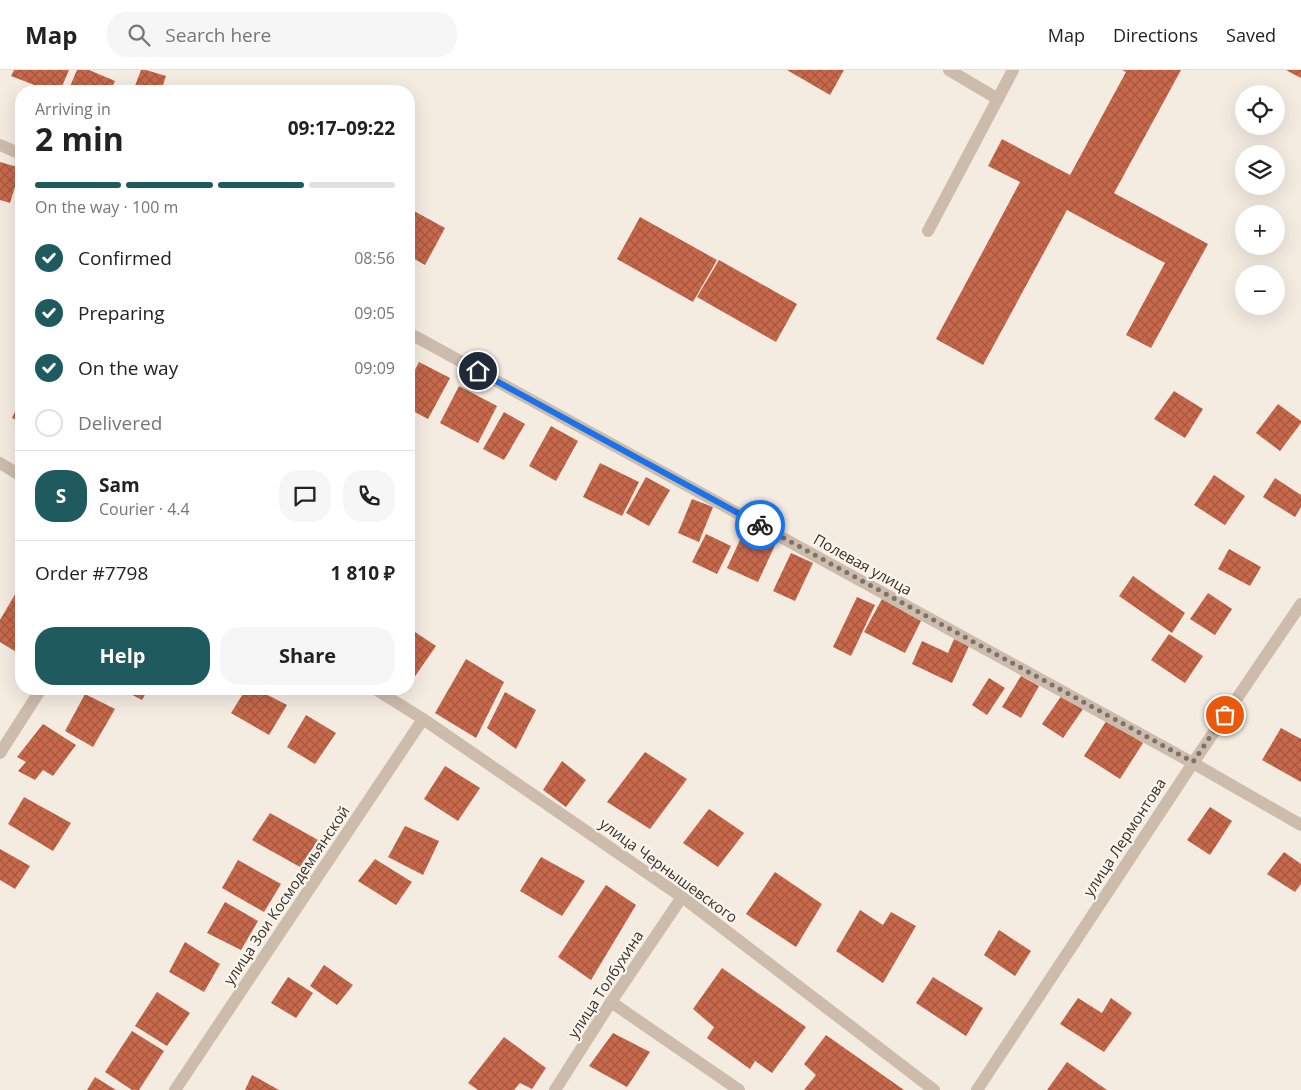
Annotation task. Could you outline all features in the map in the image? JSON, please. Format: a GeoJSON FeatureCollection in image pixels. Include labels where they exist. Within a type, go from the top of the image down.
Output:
{"type":"FeatureCollection","features":[{"type":"Feature","properties":{"kind":"street"},"geometry":{"type":"LineString","coordinates":[[949,70],[998,99]]}},
{"type":"Feature","properties":{"kind":"street"},"geometry":{"type":"LineString","coordinates":[[928,231],[1013,70]]}},
{"type":"Feature","properties":{"kind":"street"},"geometry":{"type":"LineString","coordinates":[[0,144],[15,151]]}},
{"type":"Feature","properties":{"kind":"street","name":"Полевая улица"},"geometry":{"type":"LineString","coordinates":[[415,336],[1193,762],[1301,824]]}},
{"type":"Feature","properties":{"kind":"street"},"geometry":{"type":"LineString","coordinates":[[0,463],[15,472]]}},
{"type":"Feature","properties":{"kind":"street","name":"улица Лермонтова"},"geometry":{"type":"LineString","coordinates":[[977,1090],[1193,762],[1301,604]]}},
{"type":"Feature","properties":{"kind":"street"},"geometry":{"type":"LineString","coordinates":[[0,753],[37,695]]}},
{"type":"Feature","properties":{"kind":"street","name":"улица Чернышевского"},"geometry":{"type":"LineString","coordinates":[[385,695],[423,719],[682,897],[934,1090]]}},
{"type":"Feature","properties":{"kind":"street","name":"улица Зои Космодемьянской"},"geometry":{"type":"LineString","coordinates":[[175,1090],[423,719]]}},
{"type":"Feature","properties":{"kind":"street","name":"улица Толбухина"},"geometry":{"type":"LineString","coordinates":[[556,1090],[611,1002],[682,897]]}},
{"type":"Feature","properties":{"kind":"street"},"geometry":{"type":"LineString","coordinates":[[611,1002],[739,1090]]}},
{"type":"Feature","properties":{"kind":"building"},"geometry":{"type":"Polygon","coordinates":[[[14,70],[69,70],[63,85],[34,85],[11,76],[14,70]]]}},
{"type":"Feature","properties":{"kind":"building"},"geometry":{"type":"Polygon","coordinates":[[[77,70],[89,70],[115,81],[113,85],[71,85],[77,70]]]}},
{"type":"Feature","properties":{"kind":"building"},"geometry":{"type":"Polygon","coordinates":[[[141,70],[166,76],[163,85],[135,85],[141,70]]]}},
{"type":"Feature","properties":{"kind":"building"},"geometry":{"type":"Polygon","coordinates":[[[787,70],[844,70],[830,95],[787,70]]]}},
{"type":"Feature","properties":{"kind":"building"},"geometry":{"type":"Polygon","coordinates":[[[1122,70],[1181,70],[1114,193],[1208,244],[1151,348],[1126,335],[1165,263],[1067,210],[983,365],[936,339],[1020,182],[988,166],[1002,139],[1070,175],[1126,72],[1122,70]]]}},
{"type":"Feature","properties":{"kind":"building"},"geometry":{"type":"Polygon","coordinates":[[[1286,70],[1301,70],[1301,78],[1286,70]]]}},
{"type":"Feature","properties":{"kind":"building"},"geometry":{"type":"Polygon","coordinates":[[[0,162],[15,166],[15,187],[10,203],[0,200],[0,162]]]}},
{"type":"Feature","properties":{"kind":"building"},"geometry":{"type":"Polygon","coordinates":[[[415,212],[445,228],[425,265],[415,259],[415,212]]]}},
{"type":"Feature","properties":{"kind":"building"},"geometry":{"type":"Polygon","coordinates":[[[640,217],[717,260],[693,302],[617,259],[640,217]]]}},
{"type":"Feature","properties":{"kind":"building"},"geometry":{"type":"Polygon","coordinates":[[[719,260],[797,304],[776,342],[697,297],[719,260]]]}},
{"type":"Feature","properties":{"kind":"building"},"geometry":{"type":"Polygon","coordinates":[[[419,362],[450,378],[428,419],[415,412],[415,370],[419,362]]]}},
{"type":"Feature","properties":{"kind":"building"},"geometry":{"type":"Polygon","coordinates":[[[459,386],[497,406],[478,443],[440,423],[459,386]]]}},
{"type":"Feature","properties":{"kind":"building"},"geometry":{"type":"Polygon","coordinates":[[[1174,391],[1203,409],[1185,438],[1154,419],[1174,391]]]}},
{"type":"Feature","properties":{"kind":"building"},"geometry":{"type":"Polygon","coordinates":[[[1278,404],[1301,421],[1280,451],[1256,433],[1278,404]]]}},
{"type":"Feature","properties":{"kind":"building"},"geometry":{"type":"Polygon","coordinates":[[[504,412],[525,424],[504,460],[483,449],[504,412]]]}},
{"type":"Feature","properties":{"kind":"building"},"geometry":{"type":"Polygon","coordinates":[[[551,426],[578,441],[556,481],[529,466],[551,426]]]}},
{"type":"Feature","properties":{"kind":"building"},"geometry":{"type":"Polygon","coordinates":[[[600,463],[639,482],[622,516],[583,497],[600,463]]]}},
{"type":"Feature","properties":{"kind":"building"},"geometry":{"type":"Polygon","coordinates":[[[1214,475],[1245,496],[1225,525],[1194,505],[1214,475]]]}},
{"type":"Feature","properties":{"kind":"building"},"geometry":{"type":"Polygon","coordinates":[[[646,477],[670,490],[649,526],[626,513],[646,477]]]}},
{"type":"Feature","properties":{"kind":"building"},"geometry":{"type":"Polygon","coordinates":[[[1275,478],[1301,495],[1301,507],[1295,517],[1263,497],[1275,478]]]}},
{"type":"Feature","properties":{"kind":"building"},"geometry":{"type":"Polygon","coordinates":[[[692,499],[713,507],[699,542],[678,533],[692,499]]]}},
{"type":"Feature","properties":{"kind":"building"},"geometry":{"type":"Polygon","coordinates":[[[745,529],[776,543],[758,582],[727,568],[745,529]]]}},
{"type":"Feature","properties":{"kind":"building"},"geometry":{"type":"Polygon","coordinates":[[[706,534],[731,546],[717,574],[692,562],[706,534]]]}},
{"type":"Feature","properties":{"kind":"building"},"geometry":{"type":"Polygon","coordinates":[[[1229,549],[1261,567],[1250,586],[1218,569],[1229,549]]]}},
{"type":"Feature","properties":{"kind":"building"},"geometry":{"type":"Polygon","coordinates":[[[791,553],[813,563],[795,601],[773,591],[791,553]]]}},
{"type":"Feature","properties":{"kind":"building"},"geometry":{"type":"Polygon","coordinates":[[[1133,576],[1185,613],[1172,633],[1119,596],[1133,576]]]}},
{"type":"Feature","properties":{"kind":"building"},"geometry":{"type":"Polygon","coordinates":[[[1208,593],[1232,609],[1215,635],[1190,619],[1208,593]]]}},
{"type":"Feature","properties":{"kind":"building"},"geometry":{"type":"Polygon","coordinates":[[[15,594],[15,651],[0,642],[0,620],[15,594]]]}},
{"type":"Feature","properties":{"kind":"building"},"geometry":{"type":"Polygon","coordinates":[[[857,597],[875,605],[851,656],[833,647],[857,597]]]}},
{"type":"Feature","properties":{"kind":"building"},"geometry":{"type":"Polygon","coordinates":[[[882,599],[921,621],[905,653],[864,632],[882,599]]]}},
{"type":"Feature","properties":{"kind":"building"},"geometry":{"type":"Polygon","coordinates":[[[415,632],[436,646],[415,676],[415,632]]]}},
{"type":"Feature","properties":{"kind":"building"},"geometry":{"type":"Polygon","coordinates":[[[1169,634],[1203,656],[1185,683],[1151,660],[1169,634]]]}},
{"type":"Feature","properties":{"kind":"building"},"geometry":{"type":"Polygon","coordinates":[[[954,639],[969,646],[952,683],[912,664],[922,641],[948,653],[954,639]]]}},
{"type":"Feature","properties":{"kind":"building"},"geometry":{"type":"Polygon","coordinates":[[[466,659],[504,682],[476,738],[435,713],[466,659]]]}},
{"type":"Feature","properties":{"kind":"building"},"geometry":{"type":"Polygon","coordinates":[[[1021,676],[1039,686],[1021,718],[1002,707],[1021,676]]]}},
{"type":"Feature","properties":{"kind":"building"},"geometry":{"type":"Polygon","coordinates":[[[989,678],[1005,688],[987,715],[972,705],[989,678]]]}},
{"type":"Feature","properties":{"kind":"building"},"geometry":{"type":"Polygon","coordinates":[[[505,692],[536,710],[516,749],[487,728],[505,692]]]}},
{"type":"Feature","properties":{"kind":"building"},"geometry":{"type":"Polygon","coordinates":[[[84,695],[115,709],[93,747],[65,731],[84,695]]]}},
{"type":"Feature","properties":{"kind":"building"},"geometry":{"type":"Polygon","coordinates":[[[132,695],[145,695],[142,700],[132,695]]]}},
{"type":"Feature","properties":{"kind":"building"},"geometry":{"type":"Polygon","coordinates":[[[242,695],[268,695],[287,705],[269,735],[231,713],[242,695]]]}},
{"type":"Feature","properties":{"kind":"building"},"geometry":{"type":"Polygon","coordinates":[[[1062,695],[1083,709],[1063,738],[1042,724],[1062,695]]]}},
{"type":"Feature","properties":{"kind":"building"},"geometry":{"type":"Polygon","coordinates":[[[306,715],[336,733],[315,764],[287,747],[306,715]]]}},
{"type":"Feature","properties":{"kind":"building"},"geometry":{"type":"Polygon","coordinates":[[[1107,720],[1143,743],[1120,779],[1084,756],[1107,720]]]}},
{"type":"Feature","properties":{"kind":"building"},"geometry":{"type":"Polygon","coordinates":[[[43,724],[76,745],[53,776],[43,770],[35,780],[18,771],[26,762],[17,757],[43,724]]]}},
{"type":"Feature","properties":{"kind":"building"},"geometry":{"type":"Polygon","coordinates":[[[1281,728],[1301,739],[1301,782],[1262,760],[1281,728]]]}},
{"type":"Feature","properties":{"kind":"building"},"geometry":{"type":"Polygon","coordinates":[[[645,752],[687,779],[650,829],[607,802],[645,752]]]}},
{"type":"Feature","properties":{"kind":"building"},"geometry":{"type":"Polygon","coordinates":[[[562,761],[586,780],[566,807],[543,790],[562,761]]]}},
{"type":"Feature","properties":{"kind":"building"},"geometry":{"type":"Polygon","coordinates":[[[445,766],[480,788],[458,821],[424,799],[445,766]]]}},
{"type":"Feature","properties":{"kind":"building"},"geometry":{"type":"Polygon","coordinates":[[[24,797],[71,823],[53,851],[8,824],[24,797]]]}},
{"type":"Feature","properties":{"kind":"building"},"geometry":{"type":"Polygon","coordinates":[[[1210,807],[1232,821],[1210,855],[1187,840],[1210,807]]]}},
{"type":"Feature","properties":{"kind":"building"},"geometry":{"type":"Polygon","coordinates":[[[709,809],[744,833],[718,867],[683,843],[709,809]]]}},
{"type":"Feature","properties":{"kind":"building"},"geometry":{"type":"Polygon","coordinates":[[[270,813],[318,840],[300,867],[252,840],[270,813]]]}},
{"type":"Feature","properties":{"kind":"building"},"geometry":{"type":"Polygon","coordinates":[[[405,826],[439,841],[423,875],[388,857],[405,826]]]}},
{"type":"Feature","properties":{"kind":"building"},"geometry":{"type":"Polygon","coordinates":[[[0,849],[30,866],[15,889],[0,880],[0,849]]]}},
{"type":"Feature","properties":{"kind":"building"},"geometry":{"type":"Polygon","coordinates":[[[1284,852],[1301,864],[1301,884],[1295,892],[1267,874],[1284,852]]]}},
{"type":"Feature","properties":{"kind":"building"},"geometry":{"type":"Polygon","coordinates":[[[541,857],[585,881],[562,916],[520,891],[541,857]]]}},
{"type":"Feature","properties":{"kind":"building"},"geometry":{"type":"Polygon","coordinates":[[[375,859],[412,882],[396,905],[358,881],[375,859]]]}},
{"type":"Feature","properties":{"kind":"building"},"geometry":{"type":"Polygon","coordinates":[[[238,860],[281,884],[264,912],[222,888],[238,860]]]}},
{"type":"Feature","properties":{"kind":"building"},"geometry":{"type":"Polygon","coordinates":[[[775,872],[822,904],[796,947],[746,914],[775,872]]]}},
{"type":"Feature","properties":{"kind":"building"},"geometry":{"type":"Polygon","coordinates":[[[606,885],[636,905],[591,980],[558,957],[606,885]]]}},
{"type":"Feature","properties":{"kind":"building"},"geometry":{"type":"Polygon","coordinates":[[[225,902],[258,921],[241,950],[207,933],[225,902]]]}},
{"type":"Feature","properties":{"kind":"building"},"geometry":{"type":"Polygon","coordinates":[[[860,910],[883,925],[891,912],[916,926],[883,983],[836,951],[860,910]]]}},
{"type":"Feature","properties":{"kind":"building"},"geometry":{"type":"Polygon","coordinates":[[[999,930],[1031,951],[1015,976],[984,955],[999,930]]]}},
{"type":"Feature","properties":{"kind":"building"},"geometry":{"type":"Polygon","coordinates":[[[185,942],[220,964],[204,992],[169,972],[185,942]]]}},
{"type":"Feature","properties":{"kind":"building"},"geometry":{"type":"Polygon","coordinates":[[[324,965],[353,985],[337,1005],[310,986],[324,965]]]}},
{"type":"Feature","properties":{"kind":"building"},"geometry":{"type":"Polygon","coordinates":[[[722,968],[806,1027],[772,1073],[755,1061],[750,1069],[707,1038],[714,1027],[693,1009],[722,968]]]}},
{"type":"Feature","properties":{"kind":"building"},"geometry":{"type":"Polygon","coordinates":[[[288,977],[313,993],[296,1018],[271,1003],[288,977]]]}},
{"type":"Feature","properties":{"kind":"building"},"geometry":{"type":"Polygon","coordinates":[[[933,977],[983,1008],[966,1036],[916,1003],[933,977]]]}},
{"type":"Feature","properties":{"kind":"building"},"geometry":{"type":"Polygon","coordinates":[[[157,992],[190,1013],[167,1046],[135,1026],[157,992]]]}},
{"type":"Feature","properties":{"kind":"building"},"geometry":{"type":"Polygon","coordinates":[[[1078,998],[1102,1013],[1111,998],[1132,1013],[1104,1052],[1060,1024],[1078,998]]]}},
{"type":"Feature","properties":{"kind":"building"},"geometry":{"type":"Polygon","coordinates":[[[132,1031],[164,1051],[139,1090],[132,1090],[105,1072],[132,1031]]]}},
{"type":"Feature","properties":{"kind":"building"},"geometry":{"type":"Polygon","coordinates":[[[613,1033],[650,1052],[627,1087],[589,1066],[613,1033]]]}},
{"type":"Feature","properties":{"kind":"building"},"geometry":{"type":"Polygon","coordinates":[[[826,1035],[904,1090],[804,1090],[816,1075],[804,1064],[826,1035]]]}},
{"type":"Feature","properties":{"kind":"building"},"geometry":{"type":"Polygon","coordinates":[[[504,1037],[546,1068],[532,1089],[520,1083],[514,1090],[478,1090],[468,1083],[504,1037]]]}},
{"type":"Feature","properties":{"kind":"building"},"geometry":{"type":"Polygon","coordinates":[[[1067,1062],[1107,1090],[1047,1090],[1067,1062]]]}},
{"type":"Feature","properties":{"kind":"building"},"geometry":{"type":"Polygon","coordinates":[[[252,1075],[279,1090],[245,1090],[252,1075]]]}},
{"type":"Feature","properties":{"kind":"building"},"geometry":{"type":"Polygon","coordinates":[[[95,1077],[116,1090],[87,1090],[95,1077]]]}},
{"type":"Feature","properties":{"kind":"way so far"},"geometry":{"type":"LineString","coordinates":[[760,525],[1193,762],[1225,715]]}},
{"type":"Feature","properties":{"kind":"route"},"geometry":{"type":"LineString","coordinates":[[478,371],[760,525]]}}]}
